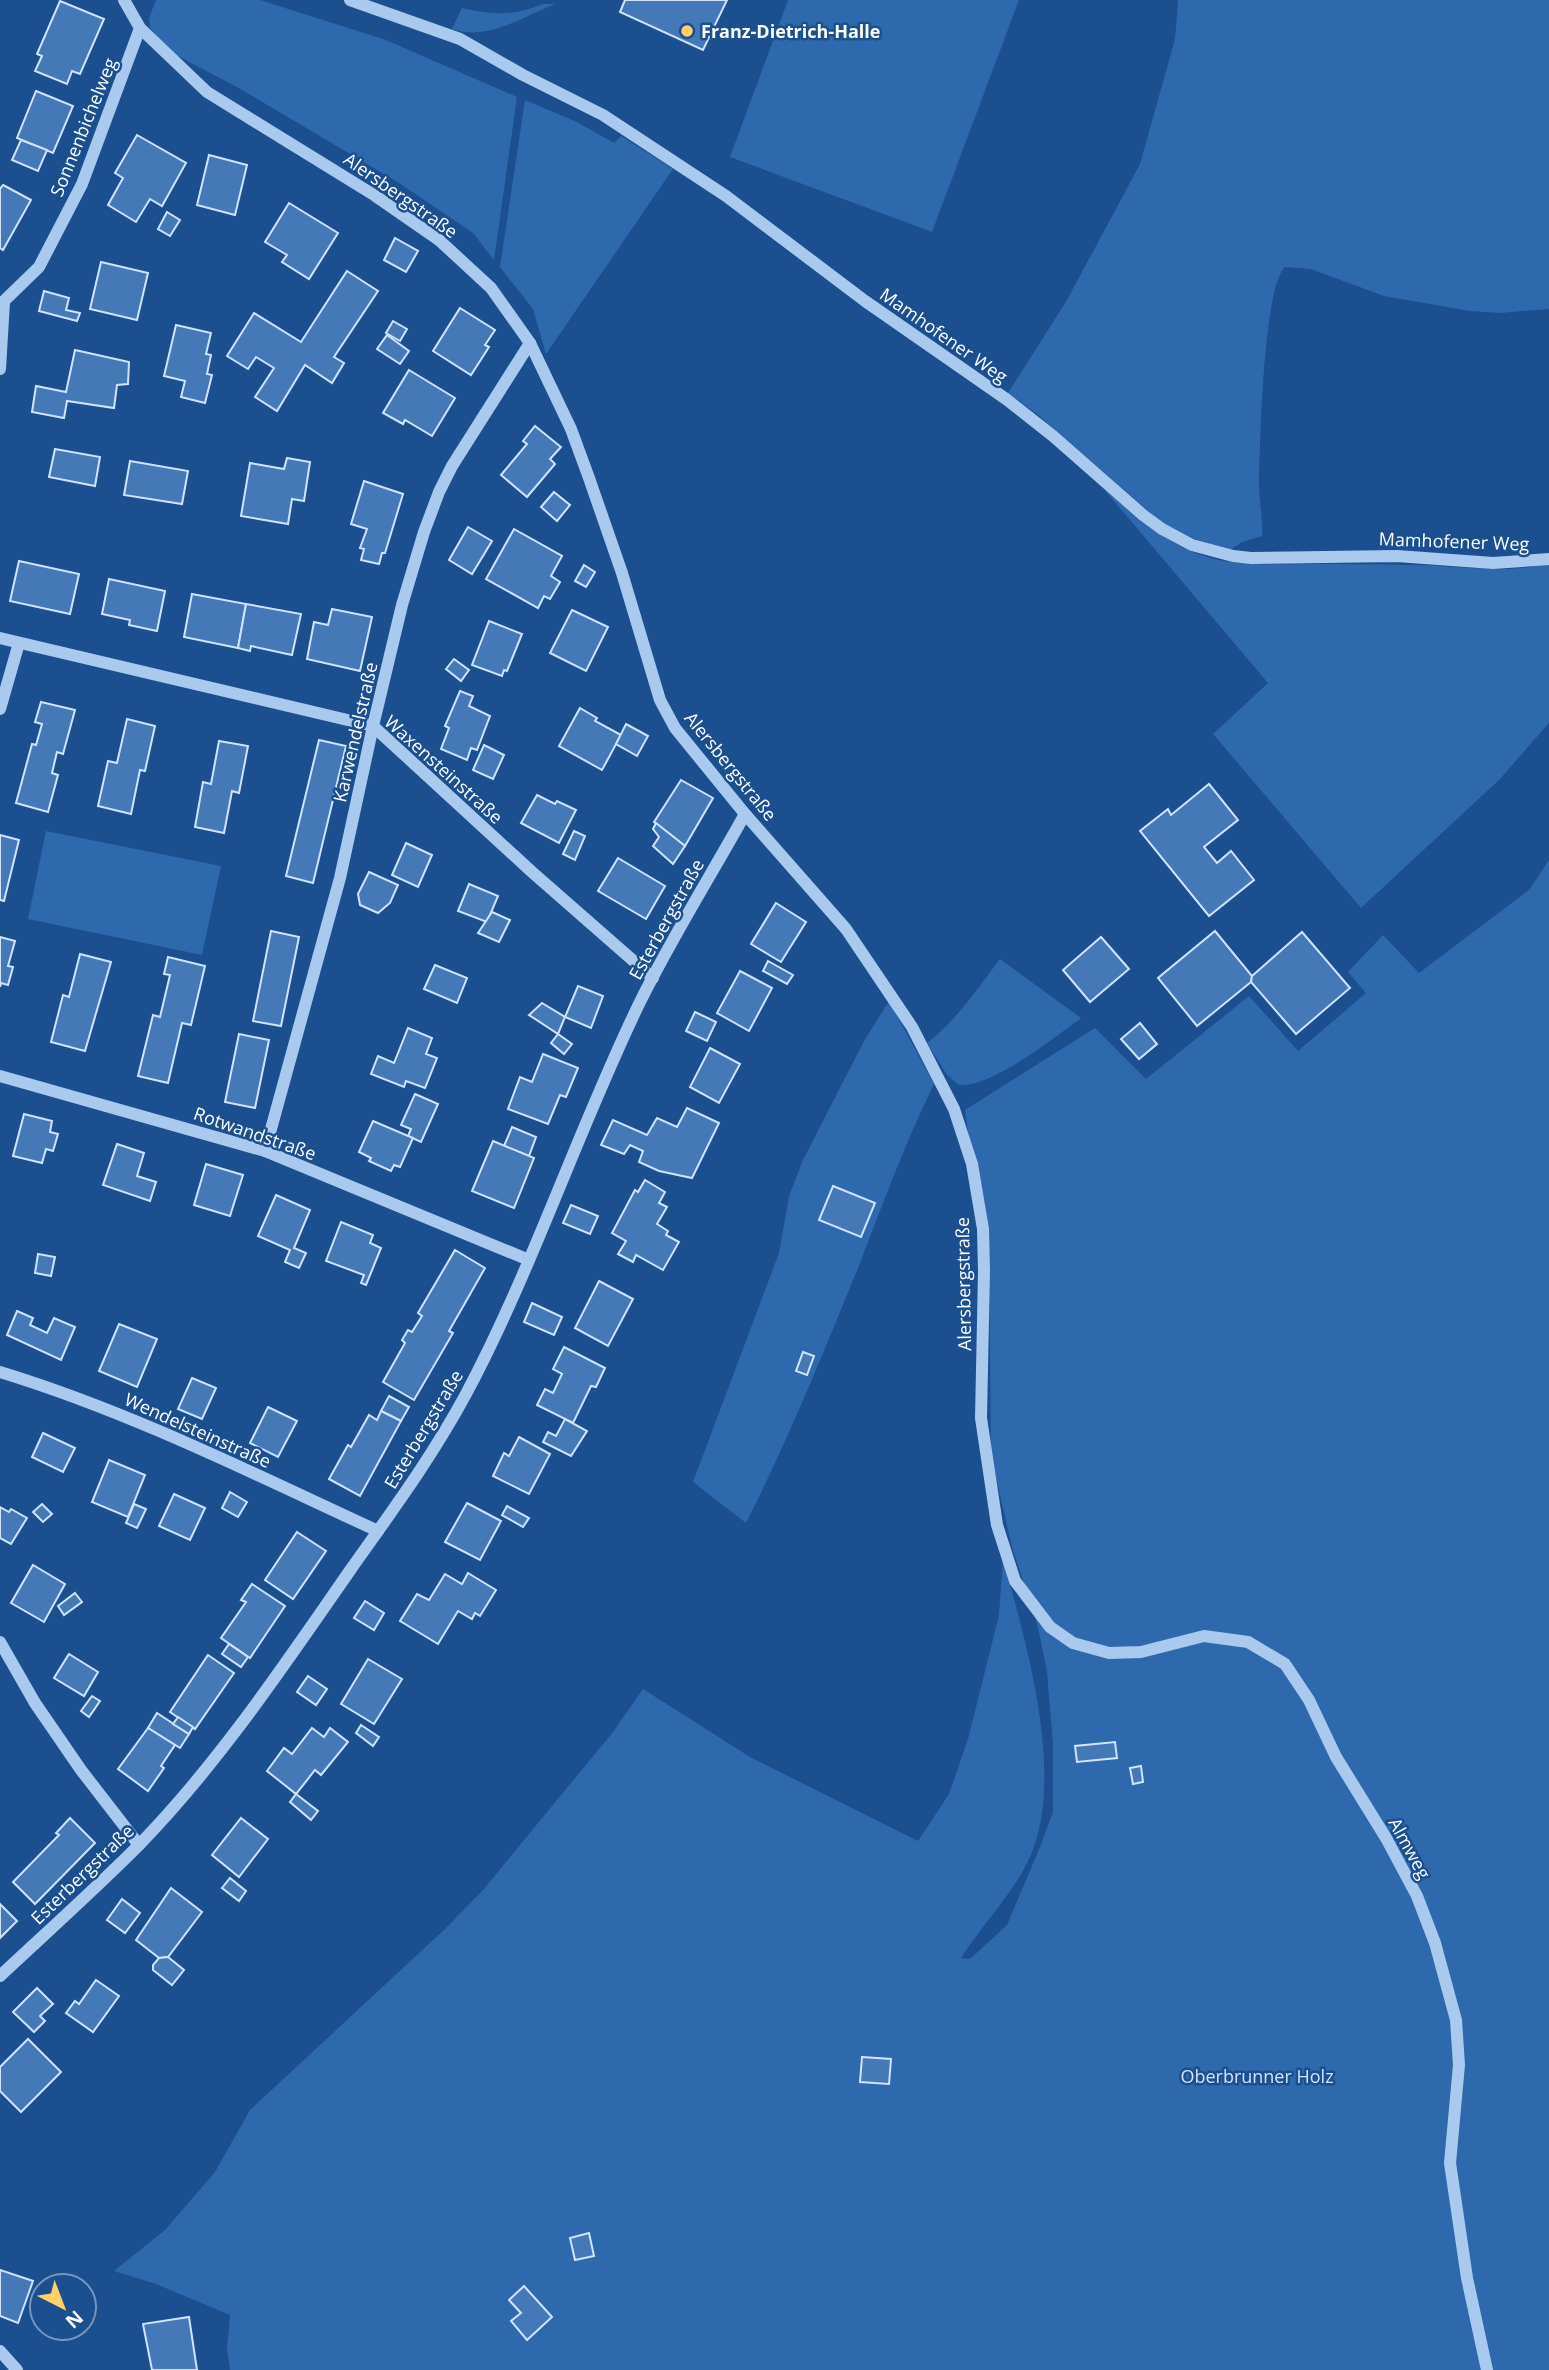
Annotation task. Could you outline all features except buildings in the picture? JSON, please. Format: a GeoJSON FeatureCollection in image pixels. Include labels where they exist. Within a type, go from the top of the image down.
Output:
{"type":"FeatureCollection","features":[{"type":"Feature","properties":{"kind":"street","name":"Alersbergstraße"},"geometry":{"type":"LineString","coordinates":[[124,0],[140,28],[207,92],[374,195],[439,240],[491,288],[530,344],[571,429],[622,573],[660,700],[675,728],[745,814],[838,919],[860,949],[917,1036],[961,1128],[972,1164],[983,1229],[985,1271],[981,1418],[997,1525],[1015,1581]]}},
{"type":"Feature","properties":{"kind":"street","name":"Mamhofener Weg"},"geometry":{"type":"LineString","coordinates":[[350,0],[460,39],[523,75],[603,115],[695,174],[760,220],[864,301],[1006,399],[1054,436],[1143,515],[1192,545],[1251,558],[1397,556],[1493,563],[1523,563],[1549,559]]}},
{"type":"Feature","properties":{"kind":"street","name":"Sonnenbichelweg"},"geometry":{"type":"LineString","coordinates":[[0,369],[2,303],[39,267],[82,184],[140,28]]}},
{"type":"Feature","properties":{"kind":"street","name":"Karwendelstraße"},"geometry":{"type":"LineString","coordinates":[[265,1151],[340,878],[402,605],[424,533],[452,466],[530,344]]}},
{"type":"Feature","properties":{"kind":"street","name":"Waxensteinstraße"},"geometry":{"type":"LineString","coordinates":[[0,638],[373,726],[532,872],[653,978]]}},
{"type":"Feature","properties":{"kind":"street"},"geometry":{"type":"LineString","coordinates":[[0,709],[19,643]]}},
{"type":"Feature","properties":{"kind":"street","name":"Esterbergstraße"},"geometry":{"type":"LineString","coordinates":[[0,1976],[139,1845],[190,1787],[267,1690],[422,1470],[461,1402],[508,1309],[640,1002],[745,814]]}},
{"type":"Feature","properties":{"kind":"street","name":"Rotwandstraße"},"geometry":{"type":"LineString","coordinates":[[0,1076],[265,1151],[529,1260]]}},
{"type":"Feature","properties":{"kind":"street","name":"Wendelsteinstraße"},"geometry":{"type":"LineString","coordinates":[[0,1372],[59,1390],[137,1422],[378,1531]]}},
{"type":"Feature","properties":{"kind":"street","name":"Almweg"},"geometry":{"type":"LineString","coordinates":[[1015,1581],[1050,1627],[1073,1643],[1109,1653],[1140,1652],[1204,1636],[1248,1642],[1285,1664],[1310,1700],[1336,1756],[1386,1838],[1417,1896],[1435,1943],[1452,2007],[1459,2065],[1450,2163],[1467,2278],[1487,2370]]}},
{"type":"Feature","properties":{"kind":"street"},"geometry":{"type":"LineString","coordinates":[[0,1642],[35,1703],[61,1741],[139,1845]]}},
{"type":"Feature","properties":{"kind":"street"},"geometry":{"type":"LineString","coordinates":[[0,2351],[18,2370]]}},
{"type":"Feature","properties":{"kind":"green space"},"geometry":{"type":"Polygon","coordinates":[[[156,0],[260,0],[386,40],[517,97],[494,260],[473,233],[399,183],[237,87],[172,53],[150,28],[149,18],[156,0]]]}},
{"type":"Feature","properties":{"kind":"green space"},"geometry":{"type":"Polygon","coordinates":[[[788,0],[1019,0],[932,232],[730,157],[788,0]]]}},
{"type":"Feature","properties":{"kind":"green space"},"geometry":{"type":"Polygon","coordinates":[[[1178,0],[1549,0],[1549,309],[1499,313],[1470,311],[1384,296],[1311,269],[1285,267],[1272,304],[1264,369],[1259,483],[1262,536],[1242,542],[1230,550],[1195,539],[1162,523],[1037,414],[1008,393],[1067,300],[1140,164],[1175,39],[1178,0]]]}},
{"type":"Feature","properties":{"kind":"green space"},"geometry":{"type":"Polygon","coordinates":[[[543,4],[555,4],[492,30],[465,32],[452,29],[462,8],[503,13],[523,11],[543,4]]]}},
{"type":"Feature","properties":{"kind":"green space"},"geometry":{"type":"Polygon","coordinates":[[[525,100],[577,122],[614,143],[621,136],[673,169],[546,354],[533,309],[500,267],[525,100]]]}},
{"type":"Feature","properties":{"kind":"green space"},"geometry":{"type":"Polygon","coordinates":[[[1103,488],[1150,527],[1176,544],[1217,560],[1270,564],[1428,565],[1498,569],[1549,563],[1549,723],[1499,780],[1361,908],[1213,734],[1268,683],[1103,488]]]}},
{"type":"Feature","properties":{"kind":"green space"},"geometry":{"type":"Polygon","coordinates":[[[46,831],[221,866],[202,955],[28,919],[46,831]]]}},
{"type":"Feature","properties":{"kind":"green space","name":"Oberbrunner Holz"},"geometry":{"type":"Polygon","coordinates":[[[1549,860],[1549,2370],[230,2370],[227,2349],[230,2315],[156,2284],[114,2271],[165,2230],[215,2172],[250,2110],[446,1928],[483,1890],[613,1732],[643,1689],[750,1757],[918,1841],[949,1794],[968,1739],[999,1615],[1003,1560],[1022,1629],[1039,1708],[1044,1788],[1040,1824],[1030,1857],[1015,1884],[961,1958],[970,1959],[1007,1925],[1053,1812],[1053,1744],[1047,1672],[1038,1627],[1012,1547],[991,1456],[989,1249],[985,1203],[965,1110],[1095,1028],[1146,1079],[1249,996],[1298,1051],[1366,993],[1348,972],[1383,935],[1419,973],[1529,890],[1549,860]]]}},
{"type":"Feature","properties":{"kind":"green space"},"geometry":{"type":"Polygon","coordinates":[[[1000,959],[1081,1018],[1006,1070],[989,1078],[959,1085],[947,1075],[927,1043],[957,1014],[1000,959]]]}},
{"type":"Feature","properties":{"kind":"green space"},"geometry":{"type":"Polygon","coordinates":[[[889,1001],[934,1084],[805,1397],[746,1523],[693,1482],[779,1253],[789,1196],[803,1160],[864,1041],[889,1001]]]}},
{"type":"Feature","properties":{"kind":"place","name":"Franz-Dietrich-Halle"},"geometry":{"type":"Point","coordinates":[687,31]}}]}
